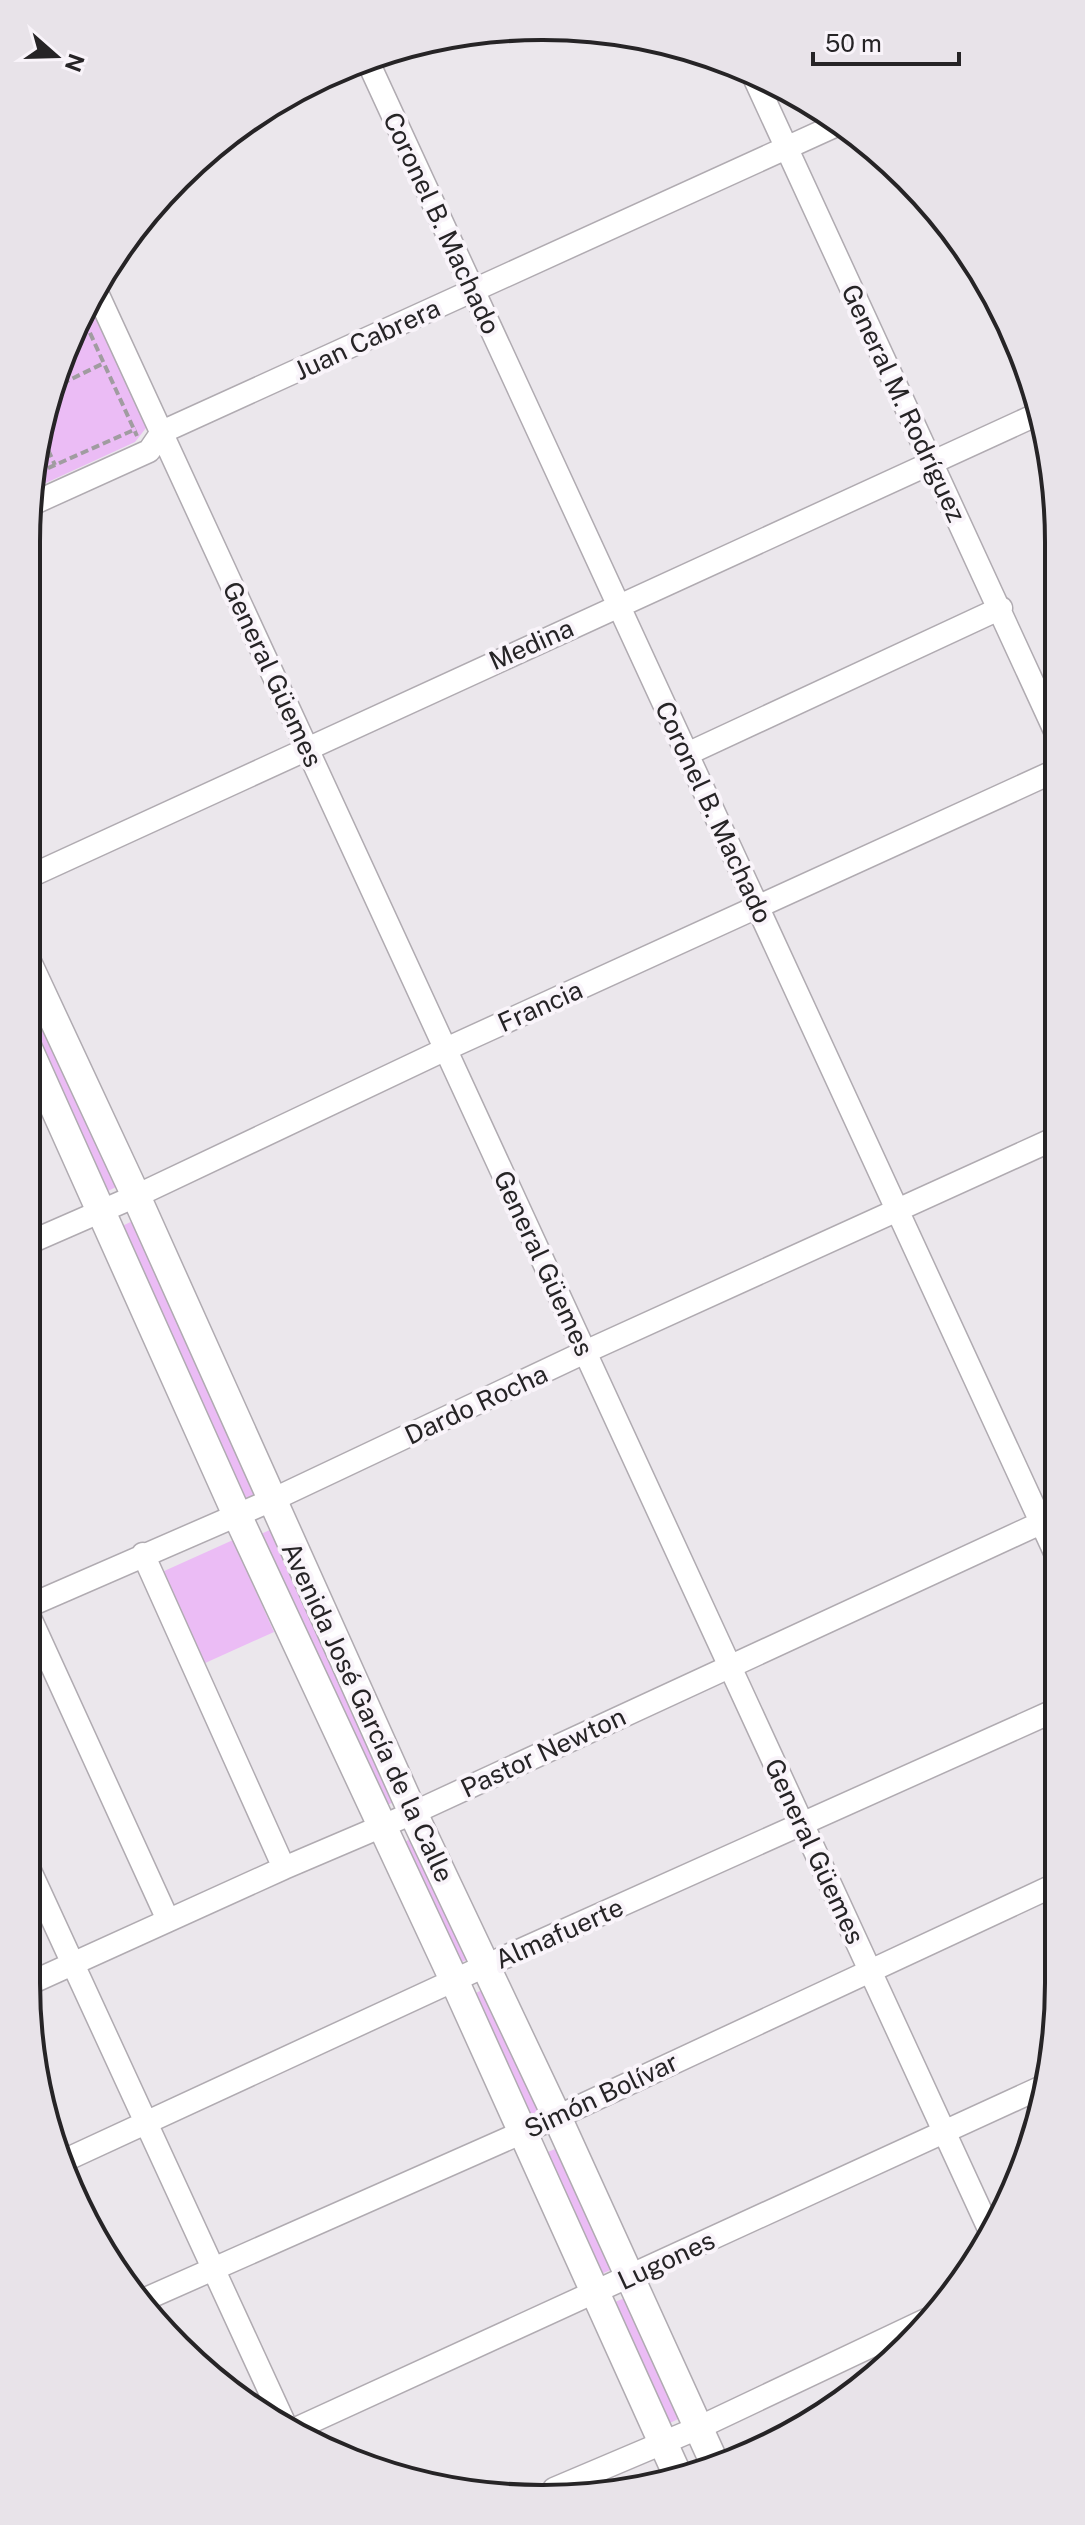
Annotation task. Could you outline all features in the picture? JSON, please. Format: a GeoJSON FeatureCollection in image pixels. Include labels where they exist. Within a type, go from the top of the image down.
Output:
{"type":"FeatureCollection","features":[{"type":"Feature","properties":{"kind":"main road","name":"Avenida José García de la Calle"},"geometry":{"type":"LineString","coordinates":[[40,990],[136,1196],[413,1813],[557,2117],[711,2456]]}},
{"type":"Feature","properties":{"kind":"main road","name":"Avenida José García de la Calle"},"geometry":{"type":"LineString","coordinates":[[40,1075],[237,1515],[524,2132],[674,2468]]}},
{"type":"Feature","properties":{"kind":"street","name":"Coronel B. Machado"},"geometry":{"type":"LineString","coordinates":[[372,70],[897,1210],[1045,1511]]}},
{"type":"Feature","properties":{"kind":"street","name":"General M. Rodríguez"},"geometry":{"type":"LineString","coordinates":[[760,89],[1045,708]]}},
{"type":"Feature","properties":{"kind":"street","name":"Juan Cabrera"},"geometry":{"type":"LineString","coordinates":[[42,500],[145,453],[159,426],[473,290],[828,129]]}},
{"type":"Feature","properties":{"kind":"street","name":"General Güemes"},"geometry":{"type":"LineString","coordinates":[[101,302],[985,2220]]}},
{"type":"Feature","properties":{"kind":"street","name":"Medina"},"geometry":{"type":"LineString","coordinates":[[40,871],[1029,418]]}},
{"type":"Feature","properties":{"kind":"street"},"geometry":{"type":"LineString","coordinates":[[687,754],[1001,608]]}},
{"type":"Feature","properties":{"kind":"street","name":"Francia"},"geometry":{"type":"LineString","coordinates":[[40,1238],[1045,776]]}},
{"type":"Feature","properties":{"kind":"street","name":"Dardo Rocha"},"geometry":{"type":"LineString","coordinates":[[40,1602],[272,1500],[585,1352],[1045,1143]]}},
{"type":"Feature","properties":{"kind":"street","name":"Pastor Newton"},"geometry":{"type":"LineString","coordinates":[[40,1979],[413,1813],[1045,1521]]}},
{"type":"Feature","properties":{"kind":"street"},"geometry":{"type":"LineString","coordinates":[[143,1554],[284,1868]]}},
{"type":"Feature","properties":{"kind":"street"},"geometry":{"type":"LineString","coordinates":[[40,1639],[168,1920]]}},
{"type":"Feature","properties":{"kind":"street","name":"Almafuerte"},"geometry":{"type":"LineString","coordinates":[[72,2157],[454,1980],[1045,1715]]}},
{"type":"Feature","properties":{"kind":"street","name":"Simón Bolívar"},"geometry":{"type":"LineString","coordinates":[[151,2296],[557,2117],[1045,1889]]}},
{"type":"Feature","properties":{"kind":"street"},"geometry":{"type":"LineString","coordinates":[[40,1892],[279,2411]]}},
{"type":"Feature","properties":{"kind":"street","name":"Lugones"},"geometry":{"type":"LineString","coordinates":[[304,2424],[1033,2091]]}},
{"type":"Feature","properties":{"kind":"street"},"geometry":{"type":"LineString","coordinates":[[565,2484],[698,2428],[906,2330]]}},
{"type":"Feature","properties":{"kind":"path"},"geometry":{"type":"LineString","coordinates":[[88,329],[145,453]]}},
{"type":"Feature","properties":{"kind":"path"},"geometry":{"type":"LineString","coordinates":[[67,381],[104,363]]}},
{"type":"Feature","properties":{"kind":"path"},"geometry":{"type":"LineString","coordinates":[[45,469],[134,429],[159,426]]}},
{"type":"Feature","properties":{"kind":"path"},"geometry":{"type":"LineString","coordinates":[[49,451],[55,465]]}},
{"type":"Feature","properties":{"kind":"shaded area"},"geometry":{"type":"Polygon","coordinates":[[[95,313],[145,419],[146,428],[135,442],[43,484],[57,412],[78,350],[95,313]]]}},
{"type":"Feature","properties":{"kind":"shaded area"},"geometry":{"type":"Polygon","coordinates":[[[40,1008],[122,1184],[106,1192],[40,1051],[40,1008]]]}},
{"type":"Feature","properties":{"kind":"shaded area"},"geometry":{"type":"Polygon","coordinates":[[[137,1219],[259,1492],[242,1500],[120,1227],[137,1219]]]}},
{"type":"Feature","properties":{"kind":"shaded area"},"geometry":{"type":"Polygon","coordinates":[[[276,1527],[398,1800],[381,1808],[259,1535],[276,1527]]]}},
{"type":"Feature","properties":{"kind":"shaded area"},"geometry":{"type":"Polygon","coordinates":[[[233,1540],[274,1632],[203,1664],[162,1572],[233,1540]]]}},
{"type":"Feature","properties":{"kind":"shaded area"},"geometry":{"type":"Polygon","coordinates":[[[417,1836],[472,1957],[456,1965],[400,1844],[417,1836]]]}},
{"type":"Feature","properties":{"kind":"shaded area"},"geometry":{"type":"Polygon","coordinates":[[[486,1988],[542,2109],[526,2117],[470,1996],[486,1988]]]}},
{"type":"Feature","properties":{"kind":"shaded area"},"geometry":{"type":"Polygon","coordinates":[[[560,2147],[615,2268],[599,2275],[543,2154],[560,2147]]]}},
{"type":"Feature","properties":{"kind":"shaded area"},"geometry":{"type":"Polygon","coordinates":[[[627,2297],[682,2417],[666,2425],[610,2304],[627,2297]]]}}]}
